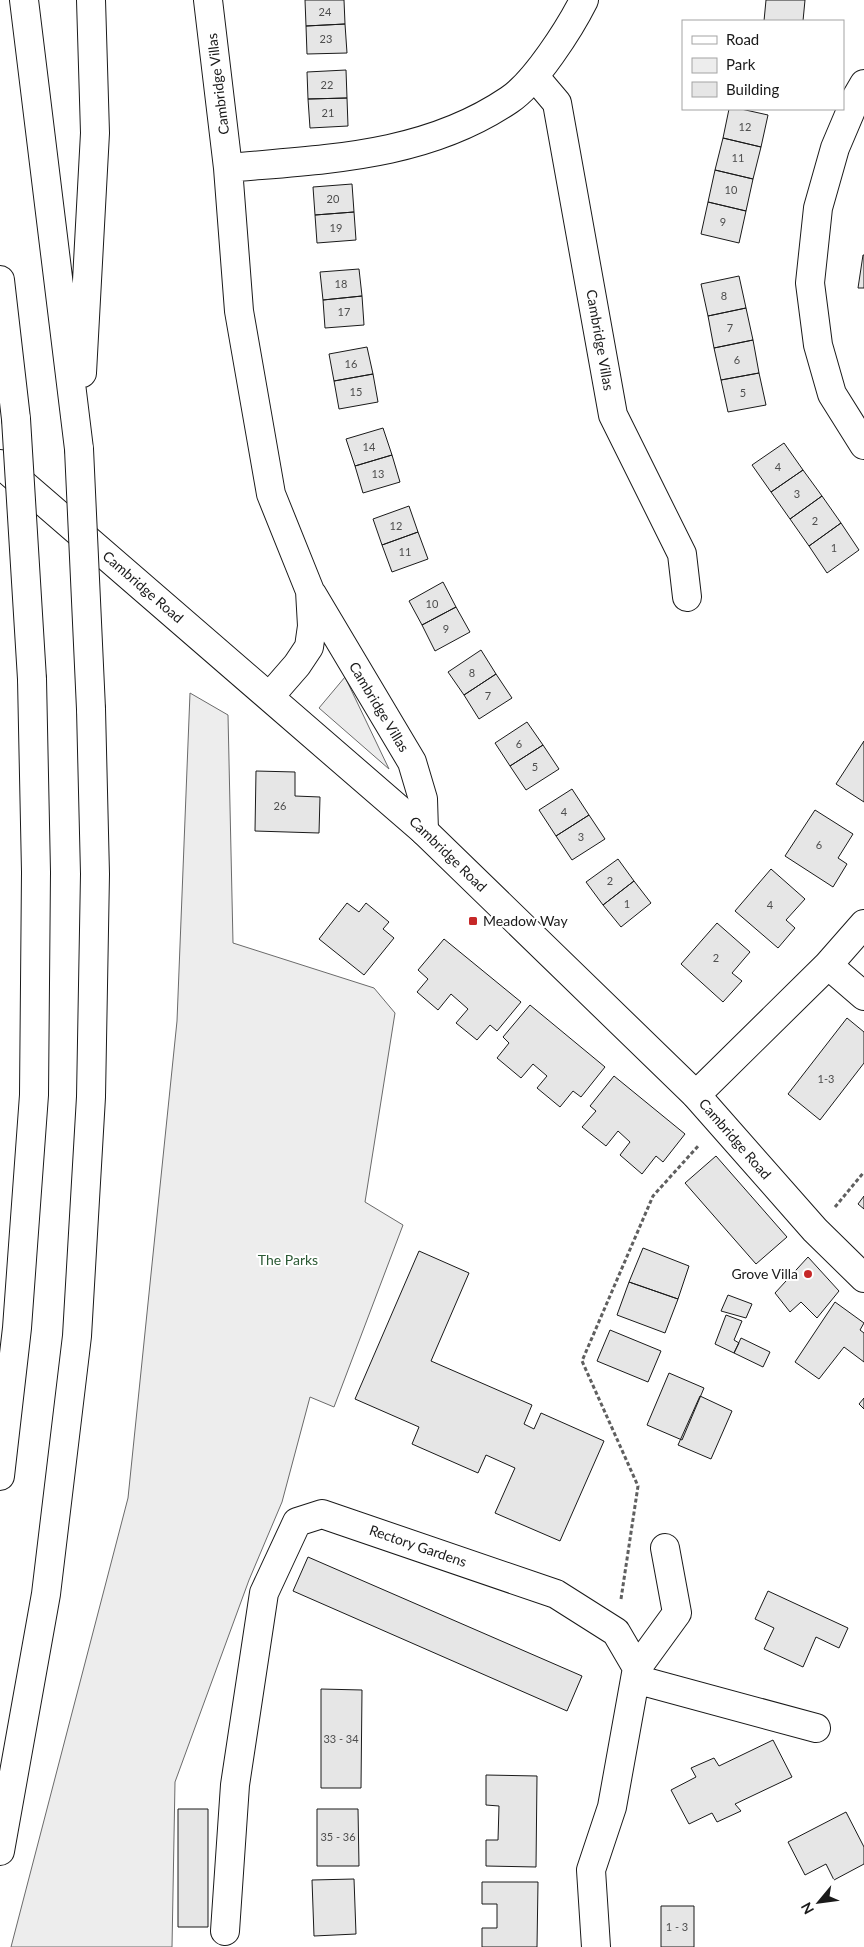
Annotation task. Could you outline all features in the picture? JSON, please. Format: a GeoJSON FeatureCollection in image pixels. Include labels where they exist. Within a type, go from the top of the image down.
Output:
{"type":"FeatureCollection","features":[{"type":"Feature","properties":{"kind":"main road"},"geometry":{"type":"LineString","coordinates":[[0,1851],[46,1594],[77,1336],[91,1098],[95,874],[91,709],[78,450],[24,0]]}},
{"type":"Feature","properties":{"kind":"main road"},"geometry":{"type":"LineString","coordinates":[[78,450],[95,133],[91,0]]}},
{"type":"Feature","properties":{"kind":"main road","name":"Cambridge Villas"},"geometry":{"type":"LineString","coordinates":[[208,0],[228,168],[239,311],[271,494],[310,591],[412,762],[423,799],[424,831]]}},
{"type":"Feature","properties":{"kind":"main road"},"geometry":{"type":"LineString","coordinates":[[228,168],[346,157],[410,146],[464,125],[510,100],[534,77],[578,12],[584,0]]}},
{"type":"Feature","properties":{"kind":"main road","name":"Cambridge Villas"},"geometry":{"type":"LineString","coordinates":[[534,77],[556,103],[613,416],[682,554],[687,597]]}},
{"type":"Feature","properties":{"kind":"main road"},"geometry":{"type":"LineString","coordinates":[[864,84],[857,96],[836,148],[818,208],[810,283],[818,345],[832,394],[864,445]]}},
{"type":"Feature","properties":{"kind":"main road"},"geometry":{"type":"LineString","coordinates":[[0,280],[16,419],[32,679],[36,872],[34,1095],[17,1328],[0,1476]]}},
{"type":"Feature","properties":{"kind":"main road"},"geometry":{"type":"LineString","coordinates":[[0,322],[8,349]]}},
{"type":"Feature","properties":{"kind":"main road","name":"Cambridge Road"},"geometry":{"type":"LineString","coordinates":[[0,464],[424,831],[696,1095],[815,1230],[864,1278]]}},
{"type":"Feature","properties":{"kind":"main road","name":"Cambridge Villas"},"geometry":{"type":"LineString","coordinates":[[270,696],[297,665],[309,647],[312,626],[310,591]]}},
{"type":"Feature","properties":{"kind":"main road"},"geometry":{"type":"LineString","coordinates":[[696,1095],[828,965],[864,924]]}},
{"type":"Feature","properties":{"kind":"main road"},"geometry":{"type":"LineString","coordinates":[[828,965],[864,996]]}},
{"type":"Feature","properties":{"kind":"main road","name":"Rectory Gardens"},"geometry":{"type":"LineString","coordinates":[[225,1931],[235,1785],[264,1593],[296,1522],[322,1514],[556,1594],[616,1632],[636,1674]]}},
{"type":"Feature","properties":{"kind":"main road"},"geometry":{"type":"LineString","coordinates":[[596,1947],[591,1870],[612,1807],[636,1674],[677,1613],[665,1548]]}},
{"type":"Feature","properties":{"kind":"main road"},"geometry":{"type":"LineString","coordinates":[[636,1674],[816,1728]]}},
{"type":"Feature","properties":{"kind":"path"},"geometry":{"type":"LineString","coordinates":[[616,1632],[638,1486],[582,1361],[654,1196],[719,1122]]}},
{"type":"Feature","properties":{"kind":"path"},"geometry":{"type":"LineString","coordinates":[[815,1230],[864,1172]]}},
{"type":"Feature","properties":{"kind":"green space"},"geometry":{"type":"Polygon","coordinates":[[[345,677],[389,769],[319,708],[345,677]]]}},
{"type":"Feature","properties":{"kind":"green space","name":"The Parks"},"geometry":{"type":"Polygon","coordinates":[[[190,693],[228,715],[233,943],[374,988],[395,1013],[365,1202],[403,1225],[334,1407],[310,1397],[282,1502],[249,1580],[175,1782],[172,1947],[11,1947],[128,1498],[177,1021],[190,693]]]}},
{"type":"Feature","properties":{"kind":"building"},"geometry":{"type":"Polygon","coordinates":[[[305,0],[344,0],[345,24],[306,26],[305,0]]]}},
{"type":"Feature","properties":{"kind":"building"},"geometry":{"type":"Polygon","coordinates":[[[766,0],[805,0],[803,20],[764,20],[766,0]]]}},
{"type":"Feature","properties":{"kind":"building"},"geometry":{"type":"Polygon","coordinates":[[[345,24],[347,53],[307,54],[306,26],[345,24]]]}},
{"type":"Feature","properties":{"kind":"building"},"geometry":{"type":"Polygon","coordinates":[[[346,70],[347,98],[308,99],[307,72],[346,70]]]}},
{"type":"Feature","properties":{"kind":"building"},"geometry":{"type":"Polygon","coordinates":[[[347,98],[348,126],[310,128],[308,99],[347,98]]]}},
{"type":"Feature","properties":{"kind":"building"},"geometry":{"type":"Polygon","coordinates":[[[729,110],[746,110],[768,115],[761,147],[723,138],[729,110]]]}},
{"type":"Feature","properties":{"kind":"building"},"geometry":{"type":"Polygon","coordinates":[[[723,138],[761,147],[753,179],[715,170],[723,138]]]}},
{"type":"Feature","properties":{"kind":"building"},"geometry":{"type":"Polygon","coordinates":[[[715,170],[753,179],[746,211],[708,202],[715,170]]]}},
{"type":"Feature","properties":{"kind":"building"},"geometry":{"type":"Polygon","coordinates":[[[352,184],[354,212],[315,215],[313,187],[352,184]]]}},
{"type":"Feature","properties":{"kind":"building"},"geometry":{"type":"Polygon","coordinates":[[[708,202],[746,211],[739,243],[701,234],[708,202]]]}},
{"type":"Feature","properties":{"kind":"building"},"geometry":{"type":"Polygon","coordinates":[[[354,212],[356,240],[317,243],[315,215],[354,212]]]}},
{"type":"Feature","properties":{"kind":"building"},"geometry":{"type":"Polygon","coordinates":[[[863,255],[864,288],[858,288],[863,255]]]}},
{"type":"Feature","properties":{"kind":"building"},"geometry":{"type":"Polygon","coordinates":[[[359,269],[362,296],[323,300],[320,272],[359,269]]]}},
{"type":"Feature","properties":{"kind":"building"},"geometry":{"type":"Polygon","coordinates":[[[739,276],[746,308],[708,316],[701,284],[739,276]]]}},
{"type":"Feature","properties":{"kind":"building"},"geometry":{"type":"Polygon","coordinates":[[[362,296],[364,325],[325,328],[323,300],[362,296]]]}},
{"type":"Feature","properties":{"kind":"building"},"geometry":{"type":"Polygon","coordinates":[[[746,308],[753,340],[714,348],[708,316],[746,308]]]}},
{"type":"Feature","properties":{"kind":"building"},"geometry":{"type":"Polygon","coordinates":[[[753,340],[759,373],[721,380],[714,348],[753,340]]]}},
{"type":"Feature","properties":{"kind":"building"},"geometry":{"type":"Polygon","coordinates":[[[367,347],[373,374],[334,381],[329,354],[367,347]]]}},
{"type":"Feature","properties":{"kind":"building"},"geometry":{"type":"Polygon","coordinates":[[[759,373],[766,405],[728,412],[721,380],[759,373]]]}},
{"type":"Feature","properties":{"kind":"building"},"geometry":{"type":"Polygon","coordinates":[[[373,374],[378,402],[339,409],[334,381],[373,374]]]}},
{"type":"Feature","properties":{"kind":"building"},"geometry":{"type":"Polygon","coordinates":[[[383,428],[392,455],[355,466],[346,439],[383,428]]]}},
{"type":"Feature","properties":{"kind":"building"},"geometry":{"type":"Polygon","coordinates":[[[784,443],[803,470],[771,492],[752,465],[784,443]]]}},
{"type":"Feature","properties":{"kind":"building"},"geometry":{"type":"Polygon","coordinates":[[[392,455],[400,482],[363,493],[355,466],[392,455]]]}},
{"type":"Feature","properties":{"kind":"building"},"geometry":{"type":"Polygon","coordinates":[[[803,470],[822,496],[790,519],[771,492],[803,470]]]}},
{"type":"Feature","properties":{"kind":"building"},"geometry":{"type":"Polygon","coordinates":[[[822,496],[841,523],[809,546],[790,519],[822,496]]]}},
{"type":"Feature","properties":{"kind":"building"},"geometry":{"type":"Polygon","coordinates":[[[409,506],[418,532],[382,545],[373,519],[409,506]]]}},
{"type":"Feature","properties":{"kind":"building"},"geometry":{"type":"Polygon","coordinates":[[[841,523],[859,550],[827,573],[809,546],[841,523]]]}},
{"type":"Feature","properties":{"kind":"building"},"geometry":{"type":"Polygon","coordinates":[[[418,532],[428,559],[392,572],[382,545],[418,532]]]}},
{"type":"Feature","properties":{"kind":"building"},"geometry":{"type":"Polygon","coordinates":[[[443,582],[456,607],[422,625],[409,601],[443,582]]]}},
{"type":"Feature","properties":{"kind":"building"},"geometry":{"type":"Polygon","coordinates":[[[456,607],[470,632],[435,651],[422,625],[456,607]]]}},
{"type":"Feature","properties":{"kind":"building"},"geometry":{"type":"Polygon","coordinates":[[[481,650],[496,674],[464,695],[448,672],[481,650]]]}},
{"type":"Feature","properties":{"kind":"building"},"geometry":{"type":"Polygon","coordinates":[[[496,674],[512,698],[479,719],[464,695],[496,674]]]}},
{"type":"Feature","properties":{"kind":"building"},"geometry":{"type":"Polygon","coordinates":[[[527,722],[543,745],[510,766],[495,743],[527,722]]]}},
{"type":"Feature","properties":{"kind":"building"},"geometry":{"type":"Polygon","coordinates":[[[864,741],[864,802],[836,784],[864,741]]]}},
{"type":"Feature","properties":{"kind":"building"},"geometry":{"type":"Polygon","coordinates":[[[543,745],[559,769],[526,790],[510,766],[543,745]]]}},
{"type":"Feature","properties":{"kind":"building"},"geometry":{"type":"Polygon","coordinates":[[[256,771],[295,772],[295,796],[320,797],[319,833],[255,831],[256,771]]]}},
{"type":"Feature","properties":{"kind":"building"},"geometry":{"type":"Polygon","coordinates":[[[572,789],[589,815],[556,836],[539,810],[572,789]]]}},
{"type":"Feature","properties":{"kind":"building"},"geometry":{"type":"Polygon","coordinates":[[[815,810],[853,834],[838,858],[847,864],[833,887],[785,856],[815,810]]]}},
{"type":"Feature","properties":{"kind":"building"},"geometry":{"type":"Polygon","coordinates":[[[589,815],[605,839],[572,860],[556,836],[589,815]]]}},
{"type":"Feature","properties":{"kind":"building"},"geometry":{"type":"Polygon","coordinates":[[[618,859],[634,881],[603,905],[586,882],[618,859]]]}},
{"type":"Feature","properties":{"kind":"building"},"geometry":{"type":"Polygon","coordinates":[[[771,869],[805,899],[786,920],[795,928],[778,948],[735,911],[771,869]]]}},
{"type":"Feature","properties":{"kind":"building"},"geometry":{"type":"Polygon","coordinates":[[[634,881],[651,903],[621,927],[603,905],[634,881]]]}},
{"type":"Feature","properties":{"kind":"building"},"geometry":{"type":"Polygon","coordinates":[[[347,903],[359,912],[366,903],[389,922],[383,929],[394,938],[364,975],[319,939],[347,903]]]}},
{"type":"Feature","properties":{"kind":"building"},"geometry":{"type":"Polygon","coordinates":[[[717,923],[750,952],[732,973],[742,981],[723,1002],[681,964],[717,923]]]}},
{"type":"Feature","properties":{"kind":"building"},"geometry":{"type":"Polygon","coordinates":[[[444,939],[521,1002],[497,1031],[490,1025],[477,1040],[456,1023],[468,1009],[451,994],[438,1010],[417,992],[428,979],[418,970],[444,939]]]}},
{"type":"Feature","properties":{"kind":"building"},"geometry":{"type":"Polygon","coordinates":[[[530,1005],[605,1067],[581,1097],[573,1091],[560,1107],[537,1088],[547,1076],[533,1064],[521,1078],[497,1058],[509,1043],[503,1037],[530,1005]]]}},
{"type":"Feature","properties":{"kind":"building"},"geometry":{"type":"Polygon","coordinates":[[[847,1018],[864,1032],[864,1063],[820,1120],[788,1094],[847,1018]]]}},
{"type":"Feature","properties":{"kind":"building"},"geometry":{"type":"Polygon","coordinates":[[[614,1076],[685,1134],[663,1162],[656,1156],[642,1174],[620,1155],[630,1142],[618,1131],[606,1146],[582,1127],[596,1111],[590,1106],[614,1076]]]}},
{"type":"Feature","properties":{"kind":"building"},"geometry":{"type":"Polygon","coordinates":[[[716,1156],[787,1237],[756,1264],[685,1183],[716,1156]]]}},
{"type":"Feature","properties":{"kind":"building"},"geometry":{"type":"Polygon","coordinates":[[[864,1196],[864,1209],[858,1204],[864,1196]]]}},
{"type":"Feature","properties":{"kind":"building"},"geometry":{"type":"Polygon","coordinates":[[[643,1248],[689,1266],[678,1299],[629,1282],[643,1248]]]}},
{"type":"Feature","properties":{"kind":"building"},"geometry":{"type":"Polygon","coordinates":[[[419,1251],[469,1273],[431,1361],[532,1405],[524,1424],[534,1429],[541,1413],[604,1441],[560,1541],[495,1513],[515,1468],[486,1455],[478,1473],[412,1444],[419,1427],[355,1399],[419,1251]]]}},
{"type":"Feature","properties":{"kind":"building","name":"Grove Villa"},"geometry":{"type":"Polygon","coordinates":[[[808,1257],[839,1291],[817,1318],[801,1302],[790,1312],[775,1293],[808,1257]]]}},
{"type":"Feature","properties":{"kind":"building"},"geometry":{"type":"Polygon","coordinates":[[[629,1282],[678,1299],[665,1333],[617,1315],[629,1282]]]}},
{"type":"Feature","properties":{"kind":"building"},"geometry":{"type":"Polygon","coordinates":[[[728,1295],[752,1304],[746,1318],[721,1311],[728,1295]]]}},
{"type":"Feature","properties":{"kind":"building"},"geometry":{"type":"Polygon","coordinates":[[[835,1302],[864,1323],[860,1330],[864,1333],[864,1362],[844,1347],[819,1379],[795,1362],[835,1302]]]}},
{"type":"Feature","properties":{"kind":"building"},"geometry":{"type":"Polygon","coordinates":[[[726,1315],[742,1321],[734,1340],[739,1343],[734,1353],[715,1344],[726,1315]]]}},
{"type":"Feature","properties":{"kind":"building"},"geometry":{"type":"Polygon","coordinates":[[[610,1330],[661,1351],[648,1382],[597,1361],[610,1330]]]}},
{"type":"Feature","properties":{"kind":"building"},"geometry":{"type":"Polygon","coordinates":[[[741,1338],[770,1352],[763,1367],[734,1353],[741,1338]]]}},
{"type":"Feature","properties":{"kind":"building"},"geometry":{"type":"Polygon","coordinates":[[[669,1373],[704,1388],[682,1440],[647,1425],[669,1373]]]}},
{"type":"Feature","properties":{"kind":"building"},"geometry":{"type":"Polygon","coordinates":[[[700,1396],[732,1411],[711,1459],[678,1445],[700,1396]]]}},
{"type":"Feature","properties":{"kind":"building"},"geometry":{"type":"Polygon","coordinates":[[[864,1398],[864,1409],[859,1404],[864,1398]]]}},
{"type":"Feature","properties":{"kind":"building"},"geometry":{"type":"Polygon","coordinates":[[[308,1557],[582,1676],[567,1711],[293,1591],[308,1557]]]}},
{"type":"Feature","properties":{"kind":"building"},"geometry":{"type":"Polygon","coordinates":[[[768,1591],[848,1628],[839,1648],[816,1637],[803,1667],[764,1649],[774,1628],[755,1619],[768,1591]]]}},
{"type":"Feature","properties":{"kind":"building"},"geometry":{"type":"Polygon","coordinates":[[[321,1689],[362,1690],[361,1788],[321,1788],[321,1689]]]}},
{"type":"Feature","properties":{"kind":"building"},"geometry":{"type":"Polygon","coordinates":[[[773,1740],[792,1777],[735,1804],[741,1811],[717,1822],[712,1813],[689,1824],[671,1790],[696,1777],[691,1768],[714,1758],[719,1766],[773,1740]]]}},
{"type":"Feature","properties":{"kind":"building"},"geometry":{"type":"Polygon","coordinates":[[[486,1775],[537,1776],[536,1867],[486,1866],[486,1840],[498,1840],[499,1806],[486,1805],[486,1775]]]}},
{"type":"Feature","properties":{"kind":"building"},"geometry":{"type":"Polygon","coordinates":[[[178,1809],[208,1809],[208,1927],[178,1927],[178,1809]]]}},
{"type":"Feature","properties":{"kind":"building"},"geometry":{"type":"Polygon","coordinates":[[[317,1809],[358,1809],[359,1866],[317,1866],[317,1809]]]}},
{"type":"Feature","properties":{"kind":"building"},"geometry":{"type":"Polygon","coordinates":[[[846,1812],[864,1847],[864,1864],[834,1880],[826,1864],[805,1875],[788,1842],[846,1812]]]}},
{"type":"Feature","properties":{"kind":"building"},"geometry":{"type":"Polygon","coordinates":[[[354,1879],[356,1934],[314,1936],[312,1880],[354,1879]]]}},
{"type":"Feature","properties":{"kind":"building"},"geometry":{"type":"Polygon","coordinates":[[[482,1882],[538,1882],[537,1947],[482,1947],[482,1928],[497,1928],[497,1904],[482,1904],[482,1882]]]}},
{"type":"Feature","properties":{"kind":"building"},"geometry":{"type":"Polygon","coordinates":[[[661,1906],[694,1906],[694,1947],[661,1947],[661,1906]]]}},
{"type":"Feature","properties":{"kind":"place","name":"Meadow Way"},"geometry":{"type":"Point","coordinates":[473,921]}},
{"type":"Feature","properties":{"kind":"place","name":"Grove Villa"},"geometry":{"type":"Point","coordinates":[808,1274]}}]}
